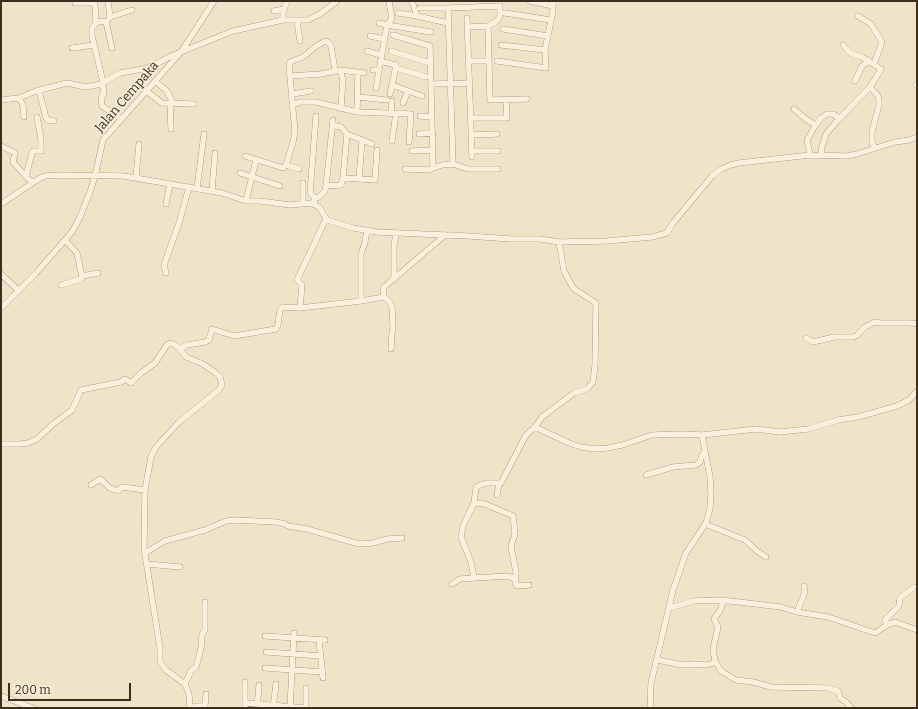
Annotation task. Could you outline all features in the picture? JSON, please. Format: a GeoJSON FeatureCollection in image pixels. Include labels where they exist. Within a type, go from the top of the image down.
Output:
{"type":"FeatureCollection","features":[{"type":"Feature","properties":{"kind":"street"},"geometry":{"type":"LineString","coordinates":[[108,1],[110,16]]}},
{"type":"Feature","properties":{"kind":"street","name":"Jalan Cempaka"},"geometry":{"type":"LineString","coordinates":[[1,308],[19,291],[72,232],[80,218],[95,176],[102,142],[121,118],[181,52],[214,1]]}},
{"type":"Feature","properties":{"kind":"street"},"geometry":{"type":"LineString","coordinates":[[282,20],[287,1]]}},
{"type":"Feature","properties":{"kind":"street"},"geometry":{"type":"LineString","coordinates":[[1,100],[19,98],[39,90],[67,83],[86,87],[103,85],[120,73],[143,69],[233,31],[282,20],[298,21],[313,18],[337,1]]}},
{"type":"Feature","properties":{"kind":"street"},"geometry":{"type":"LineString","coordinates":[[376,88],[376,70],[381,58],[387,25],[392,19],[389,1]]}},
{"type":"Feature","properties":{"kind":"street"},"geometry":{"type":"LineString","coordinates":[[412,1],[417,16]]}},
{"type":"Feature","properties":{"kind":"street"},"geometry":{"type":"LineString","coordinates":[[497,61],[546,68],[545,50],[553,3],[530,1]]}},
{"type":"Feature","properties":{"kind":"street"},"geometry":{"type":"LineString","coordinates":[[75,3],[94,3],[96,23]]}},
{"type":"Feature","properties":{"kind":"street"},"geometry":{"type":"LineString","coordinates":[[420,8],[500,6],[500,16],[497,21],[488,26],[468,27]]}},
{"type":"Feature","properties":{"kind":"street"},"geometry":{"type":"LineString","coordinates":[[448,8],[453,164]]}},
{"type":"Feature","properties":{"kind":"street"},"geometry":{"type":"LineString","coordinates":[[112,48],[106,22],[110,16],[132,10]]}},
{"type":"Feature","properties":{"kind":"street"},"geometry":{"type":"LineString","coordinates":[[274,11],[284,10]]}},
{"type":"Feature","properties":{"kind":"street"},"geometry":{"type":"LineString","coordinates":[[398,13],[448,23]]}},
{"type":"Feature","properties":{"kind":"street"},"geometry":{"type":"LineString","coordinates":[[505,13],[551,20]]}},
{"type":"Feature","properties":{"kind":"street"},"geometry":{"type":"LineString","coordinates":[[855,81],[862,66],[871,62],[882,42],[871,24],[858,16]]}},
{"type":"Feature","properties":{"kind":"street"},"geometry":{"type":"LineString","coordinates":[[467,18],[472,157]]}},
{"type":"Feature","properties":{"kind":"street"},"geometry":{"type":"LineString","coordinates":[[106,22],[101,21],[96,23],[92,28],[94,45],[103,85],[104,93],[101,98],[102,106],[121,118]]}},
{"type":"Feature","properties":{"kind":"street"},"geometry":{"type":"LineString","coordinates":[[298,21],[300,41]]}},
{"type":"Feature","properties":{"kind":"street"},"geometry":{"type":"LineString","coordinates":[[378,23],[431,32]]}},
{"type":"Feature","properties":{"kind":"street"},"geometry":{"type":"LineString","coordinates":[[488,26],[490,100],[527,99]]}},
{"type":"Feature","properties":{"kind":"street"},"geometry":{"type":"LineString","coordinates":[[503,29],[548,36]]}},
{"type":"Feature","properties":{"kind":"street"},"geometry":{"type":"LineString","coordinates":[[393,35],[430,46],[433,168]]}},
{"type":"Feature","properties":{"kind":"street"},"geometry":{"type":"LineString","coordinates":[[370,36],[384,39]]}},
{"type":"Feature","properties":{"kind":"street"},"geometry":{"type":"LineString","coordinates":[[245,156],[282,168],[286,165],[295,132],[290,62],[303,57],[310,50],[325,41],[329,42],[331,46],[338,70],[343,80],[341,107]]}},
{"type":"Feature","properties":{"kind":"street"},"geometry":{"type":"LineString","coordinates":[[72,48],[94,45]]}},
{"type":"Feature","properties":{"kind":"street"},"geometry":{"type":"LineString","coordinates":[[500,45],[545,50]]}},
{"type":"Feature","properties":{"kind":"street"},"geometry":{"type":"LineString","coordinates":[[822,155],[821,150],[825,138],[839,118],[870,87],[880,72],[880,68],[847,50],[843,45]]}},
{"type":"Feature","properties":{"kind":"street"},"geometry":{"type":"LineString","coordinates":[[367,51],[396,65],[390,94]]}},
{"type":"Feature","properties":{"kind":"street"},"geometry":{"type":"LineString","coordinates":[[391,51],[430,63]]}},
{"type":"Feature","properties":{"kind":"street"},"geometry":{"type":"LineString","coordinates":[[469,61],[488,61]]}},
{"type":"Feature","properties":{"kind":"street"},"geometry":{"type":"LineString","coordinates":[[396,68],[426,78]]}},
{"type":"Feature","properties":{"kind":"street"},"geometry":{"type":"LineString","coordinates":[[290,76],[321,74],[338,70],[361,73],[357,112]]}},
{"type":"Feature","properties":{"kind":"street"},"geometry":{"type":"LineString","coordinates":[[155,81],[167,91],[171,103],[171,129]]}},
{"type":"Feature","properties":{"kind":"street"},"geometry":{"type":"LineString","coordinates":[[432,84],[470,83]]}},
{"type":"Feature","properties":{"kind":"street"},"geometry":{"type":"LineString","coordinates":[[392,85],[422,96]]}},
{"type":"Feature","properties":{"kind":"street"},"geometry":{"type":"LineString","coordinates":[[870,87],[879,99],[879,105],[872,132],[872,143],[874,148]]}},
{"type":"Feature","properties":{"kind":"street"},"geometry":{"type":"LineString","coordinates":[[39,90],[46,118],[54,121]]}},
{"type":"Feature","properties":{"kind":"street"},"geometry":{"type":"LineString","coordinates":[[146,91],[159,102],[194,104]]}},
{"type":"Feature","properties":{"kind":"street"},"geometry":{"type":"LineString","coordinates":[[292,94],[311,91]]}},
{"type":"Feature","properties":{"kind":"street"},"geometry":{"type":"LineString","coordinates":[[403,103],[408,91]]}},
{"type":"Feature","properties":{"kind":"street"},"geometry":{"type":"LineString","coordinates":[[358,97],[389,101],[393,113],[392,141]]}},
{"type":"Feature","properties":{"kind":"street"},"geometry":{"type":"LineString","coordinates":[[19,98],[23,105],[24,117]]}},
{"type":"Feature","properties":{"kind":"street"},"geometry":{"type":"LineString","coordinates":[[471,118],[507,118],[506,100]]}},
{"type":"Feature","properties":{"kind":"street"},"geometry":{"type":"LineString","coordinates":[[292,105],[300,102],[316,102],[357,112],[411,114],[409,142]]}},
{"type":"Feature","properties":{"kind":"street"},"geometry":{"type":"LineString","coordinates":[[794,109],[815,125]]}},
{"type":"Feature","properties":{"kind":"street"},"geometry":{"type":"LineString","coordinates":[[810,155],[807,140],[815,125],[827,114],[834,114],[839,118]]}},
{"type":"Feature","properties":{"kind":"street"},"geometry":{"type":"LineString","coordinates":[[316,116],[310,193],[326,219],[353,228],[396,233],[511,239],[540,239],[559,242],[606,241],[660,235],[669,231],[673,223],[716,172],[739,163],[810,155],[847,156],[917,137]]}},
{"type":"Feature","properties":{"kind":"street"},"geometry":{"type":"LineString","coordinates":[[420,116],[432,117]]}},
{"type":"Feature","properties":{"kind":"street"},"geometry":{"type":"LineString","coordinates":[[26,176],[32,153],[41,150],[41,140],[37,117]]}},
{"type":"Feature","properties":{"kind":"street"},"geometry":{"type":"LineString","coordinates":[[1,204],[45,176],[58,175],[124,176],[212,191],[246,201],[290,204],[303,203],[314,201],[325,191],[332,122],[341,127],[347,134],[372,144]]}},
{"type":"Feature","properties":{"kind":"street"},"geometry":{"type":"LineString","coordinates":[[419,134],[432,133]]}},
{"type":"Feature","properties":{"kind":"street"},"geometry":{"type":"LineString","coordinates":[[198,189],[204,134]]}},
{"type":"Feature","properties":{"kind":"street"},"geometry":{"type":"LineString","coordinates":[[326,186],[341,185],[347,134]]}},
{"type":"Feature","properties":{"kind":"street"},"geometry":{"type":"LineString","coordinates":[[472,135],[497,134]]}},
{"type":"Feature","properties":{"kind":"street"},"geometry":{"type":"LineString","coordinates":[[359,179],[362,141]]}},
{"type":"Feature","properties":{"kind":"street"},"geometry":{"type":"LineString","coordinates":[[136,178],[139,144]]}},
{"type":"Feature","properties":{"kind":"street"},"geometry":{"type":"LineString","coordinates":[[1,146],[15,153],[13,162],[28,179],[34,182]]}},
{"type":"Feature","properties":{"kind":"street"},"geometry":{"type":"LineString","coordinates":[[343,178],[375,180],[377,150]]}},
{"type":"Feature","properties":{"kind":"street"},"geometry":{"type":"LineString","coordinates":[[412,151],[433,150]]}},
{"type":"Feature","properties":{"kind":"street"},"geometry":{"type":"LineString","coordinates":[[472,150],[498,151]]}},
{"type":"Feature","properties":{"kind":"street"},"geometry":{"type":"LineString","coordinates":[[212,191],[215,153]]}},
{"type":"Feature","properties":{"kind":"street"},"geometry":{"type":"LineString","coordinates":[[246,201],[256,160]]}},
{"type":"Feature","properties":{"kind":"street"},"geometry":{"type":"LineString","coordinates":[[405,169],[429,170],[442,165],[453,164],[468,169],[498,169]]}},
{"type":"Feature","properties":{"kind":"street"},"geometry":{"type":"LineString","coordinates":[[286,165],[300,169]]}},
{"type":"Feature","properties":{"kind":"street"},"geometry":{"type":"LineString","coordinates":[[240,173],[280,186]]}},
{"type":"Feature","properties":{"kind":"street"},"geometry":{"type":"LineString","coordinates":[[303,183],[303,203]]}},
{"type":"Feature","properties":{"kind":"street"},"geometry":{"type":"LineString","coordinates":[[166,204],[170,184]]}},
{"type":"Feature","properties":{"kind":"street"},"geometry":{"type":"LineString","coordinates":[[166,273],[164,265],[183,211],[189,187]]}},
{"type":"Feature","properties":{"kind":"street"},"geometry":{"type":"LineString","coordinates":[[300,308],[302,285],[296,280],[326,219]]}},
{"type":"Feature","properties":{"kind":"street"},"geometry":{"type":"LineString","coordinates":[[361,301],[361,254],[367,230]]}},
{"type":"Feature","properties":{"kind":"street"},"geometry":{"type":"LineString","coordinates":[[394,279],[394,246],[396,233]]}},
{"type":"Feature","properties":{"kind":"street"},"geometry":{"type":"LineString","coordinates":[[391,349],[393,328],[392,307],[389,301],[384,297],[383,288],[445,235]]}},
{"type":"Feature","properties":{"kind":"street"},"geometry":{"type":"LineString","coordinates":[[65,240],[77,253],[82,276]]}},
{"type":"Feature","properties":{"kind":"street"},"geometry":{"type":"LineString","coordinates":[[497,495],[499,484],[526,435],[535,427],[542,417],[574,393],[590,387],[593,380],[596,354],[596,303],[573,288],[564,271],[559,242]]}},
{"type":"Feature","properties":{"kind":"street"},"geometry":{"type":"LineString","coordinates":[[61,285],[81,279],[82,276],[98,273]]}},
{"type":"Feature","properties":{"kind":"street"},"geometry":{"type":"LineString","coordinates":[[1,274],[19,291]]}},
{"type":"Feature","properties":{"kind":"street"},"geometry":{"type":"LineString","coordinates":[[180,349],[187,345],[203,343],[209,340],[212,329],[234,336],[276,329],[278,325],[280,308],[300,308],[384,297]]}},
{"type":"Feature","properties":{"kind":"street"},"geometry":{"type":"LineString","coordinates":[[806,338],[813,342],[834,337],[854,337],[858,335],[865,327],[875,322],[882,324],[917,324]]}},
{"type":"Feature","properties":{"kind":"street"},"geometry":{"type":"LineString","coordinates":[[1,444],[20,444],[32,442],[44,433],[52,424],[72,410],[81,390],[128,381],[155,363],[166,344],[171,343],[180,349],[186,357],[203,364],[216,373],[221,380],[222,385],[214,394],[179,422],[156,447],[151,457],[145,490],[144,522],[145,553],[160,648],[160,662],[166,670],[185,684],[189,692],[192,707],[205,706],[206,694]]}},
{"type":"Feature","properties":{"kind":"street"},"geometry":{"type":"LineString","coordinates":[[535,427],[569,444],[595,449],[615,446],[652,435],[702,435],[756,428],[776,432],[808,429],[838,420],[858,417],[897,406],[909,400],[917,392]]}},
{"type":"Feature","properties":{"kind":"street"},"geometry":{"type":"LineString","coordinates":[[650,708],[651,683],[670,608],[673,590],[686,553],[705,524],[710,508],[710,477],[702,435]]}},
{"type":"Feature","properties":{"kind":"street"},"geometry":{"type":"LineString","coordinates":[[646,475],[673,467],[696,466],[700,462],[702,455],[705,452]]}},
{"type":"Feature","properties":{"kind":"street"},"geometry":{"type":"LineString","coordinates":[[91,485],[100,479],[110,488],[118,491],[122,487],[145,490]]}},
{"type":"Feature","properties":{"kind":"street"},"geometry":{"type":"LineString","coordinates":[[474,578],[471,562],[461,536],[464,523],[474,503],[478,486],[486,483],[499,484]]}},
{"type":"Feature","properties":{"kind":"street"},"geometry":{"type":"LineString","coordinates":[[474,503],[485,504],[510,513],[513,516],[515,534],[511,548],[516,573],[514,579],[517,586],[529,585]]}},
{"type":"Feature","properties":{"kind":"street"},"geometry":{"type":"LineString","coordinates":[[145,553],[164,541],[205,530],[226,521],[234,520],[276,522],[359,544],[402,538]]}},
{"type":"Feature","properties":{"kind":"street"},"geometry":{"type":"LineString","coordinates":[[705,524],[745,540],[759,553],[766,557]]}},
{"type":"Feature","properties":{"kind":"street"},"geometry":{"type":"LineString","coordinates":[[147,564],[180,566]]}},
{"type":"Feature","properties":{"kind":"street"},"geometry":{"type":"LineString","coordinates":[[452,584],[460,579],[508,576],[514,579]]}},
{"type":"Feature","properties":{"kind":"street"},"geometry":{"type":"LineString","coordinates":[[797,612],[804,592],[804,586]]}},
{"type":"Feature","properties":{"kind":"street"},"geometry":{"type":"LineString","coordinates":[[887,625],[885,620],[899,606],[900,598],[914,587]]}},
{"type":"Feature","properties":{"kind":"street"},"geometry":{"type":"LineString","coordinates":[[670,608],[687,602],[723,600],[780,607],[797,612],[828,617],[875,633],[887,625],[895,622],[917,630]]}},
{"type":"Feature","properties":{"kind":"street"},"geometry":{"type":"LineString","coordinates":[[723,600],[721,609],[714,620],[718,627],[713,649],[716,662],[721,671],[736,680],[753,682],[771,687],[825,687],[839,692],[840,698],[851,708]]}},
{"type":"Feature","properties":{"kind":"street"},"geometry":{"type":"LineString","coordinates":[[185,684],[191,672],[196,667],[201,648],[202,635],[205,630],[205,602]]}},
{"type":"Feature","properties":{"kind":"street"},"geometry":{"type":"LineString","coordinates":[[265,636],[294,635],[322,640],[322,675],[292,670],[265,668]]}},
{"type":"Feature","properties":{"kind":"street"},"geometry":{"type":"LineString","coordinates":[[290,707],[294,635]]}},
{"type":"Feature","properties":{"kind":"street"},"geometry":{"type":"LineString","coordinates":[[266,652],[321,656]]}},
{"type":"Feature","properties":{"kind":"street"},"geometry":{"type":"LineString","coordinates":[[657,660],[683,665],[707,665],[716,662]]}},
{"type":"Feature","properties":{"kind":"street"},"geometry":{"type":"LineString","coordinates":[[245,682],[245,706],[306,708],[306,688]]}},
{"type":"Feature","properties":{"kind":"street"},"geometry":{"type":"LineString","coordinates":[[274,707],[276,684]]}},
{"type":"Feature","properties":{"kind":"street"},"geometry":{"type":"LineString","coordinates":[[257,706],[259,685]]}},
{"type":"Feature","properties":{"kind":"street"},"geometry":{"type":"LineString","coordinates":[[1,696],[33,708]]}}]}
